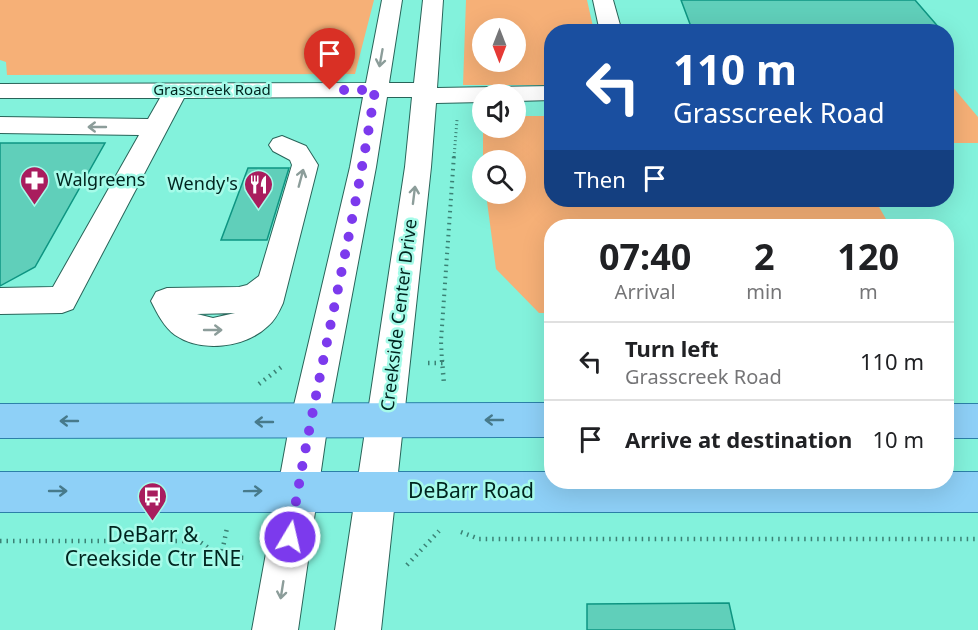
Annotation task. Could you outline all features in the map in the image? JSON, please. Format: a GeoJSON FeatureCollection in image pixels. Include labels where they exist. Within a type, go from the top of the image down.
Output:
{"type":"FeatureCollection","features":[{"type":"Feature","properties":{"kind":"main road"},"geometry":{"type":"LineString","coordinates":[[0,421],[544,420]]}},
{"type":"Feature","properties":{"kind":"main road"},"geometry":{"type":"LineString","coordinates":[[954,422],[978,421]]}},
{"type":"Feature","properties":{"kind":"main road","name":"DeBarr Road"},"geometry":{"type":"LineString","coordinates":[[0,492],[978,492]]}},
{"type":"Feature","properties":{"kind":"street"},"geometry":{"type":"LineString","coordinates":[[275,630],[309,422],[363,167],[392,0]]}},
{"type":"Feature","properties":{"kind":"street","name":"Creekside Center Drive"},"geometry":{"type":"LineString","coordinates":[[358,630],[418,167],[433,0]]}},
{"type":"Feature","properties":{"kind":"street"},"geometry":{"type":"LineString","coordinates":[[603,0],[609,24]]}},
{"type":"Feature","properties":{"kind":"street"},"geometry":{"type":"LineString","coordinates":[[0,300],[62,300],[176,90]]}},
{"type":"Feature","properties":{"kind":"street","name":"Grasscreek Road"},"geometry":{"type":"LineString","coordinates":[[0,91],[375,90],[424,93],[544,93]]}},
{"type":"Feature","properties":{"kind":"street"},"geometry":{"type":"LineString","coordinates":[[0,126],[156,127]]}},
{"type":"Feature","properties":{"kind":"street"},"geometry":{"type":"LineString","coordinates":[[0,137],[30,137],[59,127]]}},
{"type":"Feature","properties":{"kind":"street"},"geometry":{"type":"LineString","coordinates":[[167,301],[238,300],[257,295],[273,283],[305,165],[303,156],[282,145]]}},
{"type":"Feature","properties":{"kind":"path"},"geometry":{"type":"LineString","coordinates":[[444,363],[441,341],[457,118]]}},
{"type":"Feature","properties":{"kind":"path"},"geometry":{"type":"LineString","coordinates":[[407,564],[429,539],[440,530],[447,530]]}},
{"type":"Feature","properties":{"kind":"path"},"geometry":{"type":"LineString","coordinates":[[454,530],[479,539],[978,539]]}},
{"type":"Feature","properties":{"kind":"path"},"geometry":{"type":"LineString","coordinates":[[0,541],[199,541],[221,557]]}},
{"type":"Feature","properties":{"kind":"shaded area"},"geometry":{"type":"Polygon","coordinates":[[[0,0],[374,0],[355,74],[7,75],[6,62],[0,60],[0,0]]]}},
{"type":"Feature","properties":{"kind":"shaded area"},"geometry":{"type":"Polygon","coordinates":[[[466,0],[587,0],[592,24],[544,24],[544,85],[463,85],[466,0]]]}},
{"type":"Feature","properties":{"kind":"shaded area"},"geometry":{"type":"Polygon","coordinates":[[[954,88],[978,117],[978,143],[954,143],[954,88]]]}},
{"type":"Feature","properties":{"kind":"shaded area"},"geometry":{"type":"Polygon","coordinates":[[[526,116],[544,116],[544,207],[879,207],[886,219],[544,219],[544,313],[539,313],[496,269],[487,204],[526,204],[526,150],[483,150],[483,138],[526,138],[526,116]]]}},
{"type":"Feature","properties":{"kind":"building"},"geometry":{"type":"Polygon","coordinates":[[[681,0],[915,0],[936,24],[690,24],[681,0]]]}},
{"type":"Feature","properties":{"kind":"building","name":"Walgreens"},"geometry":{"type":"Polygon","coordinates":[[[0,143],[105,143],[35,267],[0,286],[0,143]]]}},
{"type":"Feature","properties":{"kind":"building","name":"Wendy's"},"geometry":{"type":"Polygon","coordinates":[[[248,168],[289,168],[267,240],[221,240],[248,168]]]}},
{"type":"Feature","properties":{"kind":"building"},"geometry":{"type":"Polygon","coordinates":[[[729,603],[735,630],[587,630],[587,604],[729,603]]]}},
{"type":"Feature","properties":{"kind":"place","name":"Walgreens"},"geometry":{"type":"Point","coordinates":[35,206]}},
{"type":"Feature","properties":{"kind":"place","name":"Wendy's"},"geometry":{"type":"Point","coordinates":[259,210]}},
{"type":"Feature","properties":{"kind":"place","name":"DeBarr & Creekside Ctr ENE"},"geometry":{"type":"Point","coordinates":[153,522]}},
{"type":"Feature","properties":{"kind":"route"},"geometry":{"type":"LineString","coordinates":[[290,537],[309,422],[363,167],[375,90],[330,90]]}}]}
